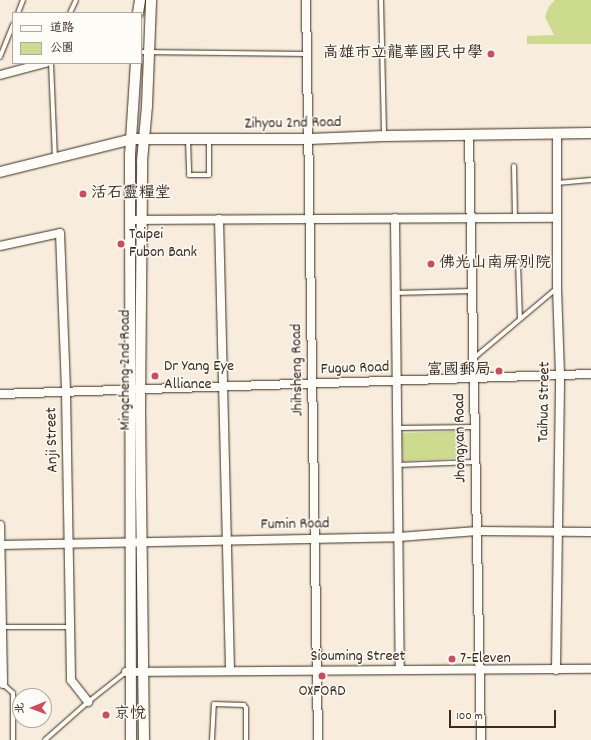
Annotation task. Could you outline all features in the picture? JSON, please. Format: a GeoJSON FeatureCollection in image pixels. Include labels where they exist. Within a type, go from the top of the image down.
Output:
{"type":"FeatureCollection","features":[{"type":"Feature","properties":{"kind":"street"},"geometry":{"type":"LineString","coordinates":[[138,12],[140,0]]}},
{"type":"Feature","properties":{"kind":"street","name":"Mingcheng 2nd Road"},"geometry":{"type":"LineString","coordinates":[[144,740],[140,390],[145,52],[151,0]]}},
{"type":"Feature","properties":{"kind":"street","name":"Jhihsheng Road"},"geometry":{"type":"LineString","coordinates":[[306,0],[311,219],[314,539],[318,671],[318,740]]}},
{"type":"Feature","properties":{"kind":"street"},"geometry":{"type":"LineString","coordinates":[[0,75],[41,64]]}},
{"type":"Feature","properties":{"kind":"street","name":"Mingcheng 2nd Road"},"geometry":{"type":"LineString","coordinates":[[131,740],[129,672],[130,220],[136,64]]}},
{"type":"Feature","properties":{"kind":"street","name":"Zihyou 2nd Road"},"geometry":{"type":"LineString","coordinates":[[0,172],[55,160],[132,139],[309,139],[384,136],[469,136],[591,133]]}},
{"type":"Feature","properties":{"kind":"street","name":"Taihua Street"},"geometry":{"type":"LineString","coordinates":[[556,670],[556,533],[560,374],[557,288],[557,134]]}},
{"type":"Feature","properties":{"kind":"street","name":"Jhongyan Road"},"geometry":{"type":"LineString","coordinates":[[469,136],[473,358],[476,427],[481,740]]}},
{"type":"Feature","properties":{"kind":"street"},"geometry":{"type":"LineString","coordinates":[[395,218],[395,381],[399,537],[400,670]]}},
{"type":"Feature","properties":{"kind":"street"},"geometry":{"type":"LineString","coordinates":[[130,220],[557,218]]}},
{"type":"Feature","properties":{"kind":"street"},"geometry":{"type":"LineString","coordinates":[[219,219],[230,671]]}},
{"type":"Feature","properties":{"kind":"street","name":"Anji Street"},"geometry":{"type":"LineString","coordinates":[[0,246],[60,233],[66,392],[71,680],[88,702]]}},
{"type":"Feature","properties":{"kind":"street","name":"Fuguo Road"},"geometry":{"type":"LineString","coordinates":[[0,394],[591,374]]}},
{"type":"Feature","properties":{"kind":"street"},"geometry":{"type":"LineString","coordinates":[[0,525],[3,684]]}},
{"type":"Feature","properties":{"kind":"street","name":"Fumin Road"},"geometry":{"type":"LineString","coordinates":[[0,545],[399,537],[477,531],[556,533],[591,532]]}},
{"type":"Feature","properties":{"kind":"street","name":"Siouming Street"},"geometry":{"type":"LineString","coordinates":[[129,672],[591,670]]}},
{"type":"Feature","properties":{"kind":"lane"},"geometry":{"type":"LineString","coordinates":[[18,12],[23,0]]}},
{"type":"Feature","properties":{"kind":"lane"},"geometry":{"type":"LineString","coordinates":[[70,12],[76,0]]}},
{"type":"Feature","properties":{"kind":"lane"},"geometry":{"type":"LineString","coordinates":[[381,0],[384,136]]}},
{"type":"Feature","properties":{"kind":"lane"},"geometry":{"type":"LineString","coordinates":[[0,57],[12,28]]}},
{"type":"Feature","properties":{"kind":"lane"},"geometry":{"type":"LineString","coordinates":[[145,52],[307,54]]}},
{"type":"Feature","properties":{"kind":"lane"},"geometry":{"type":"LineString","coordinates":[[51,64],[55,160]]}},
{"type":"Feature","properties":{"kind":"lane"},"geometry":{"type":"LineString","coordinates":[[188,140],[189,175],[209,175],[208,140]]}},
{"type":"Feature","properties":{"kind":"lane"},"geometry":{"type":"LineString","coordinates":[[514,166],[515,218]]}},
{"type":"Feature","properties":{"kind":"lane"},"geometry":{"type":"LineString","coordinates":[[557,182],[591,180]]}},
{"type":"Feature","properties":{"kind":"lane"},"geometry":{"type":"LineString","coordinates":[[518,262],[520,318]]}},
{"type":"Feature","properties":{"kind":"lane"},"geometry":{"type":"LineString","coordinates":[[473,358],[557,288]]}},
{"type":"Feature","properties":{"kind":"lane"},"geometry":{"type":"LineString","coordinates":[[395,293],[472,291]]}},
{"type":"Feature","properties":{"kind":"lane"},"geometry":{"type":"LineString","coordinates":[[397,428],[476,427]]}},
{"type":"Feature","properties":{"kind":"lane"},"geometry":{"type":"LineString","coordinates":[[397,464],[476,462]]}},
{"type":"Feature","properties":{"kind":"lane"},"geometry":{"type":"LineString","coordinates":[[2,627],[70,627]]}},
{"type":"Feature","properties":{"kind":"lane"},"geometry":{"type":"LineString","coordinates":[[45,740],[88,702],[129,672]]}},
{"type":"Feature","properties":{"kind":"lane"},"geometry":{"type":"LineString","coordinates":[[3,684],[13,693],[13,740]]}},
{"type":"Feature","properties":{"kind":"lane"},"geometry":{"type":"LineString","coordinates":[[212,740],[214,704],[244,705],[246,708],[246,740]]}},
{"type":"Feature","properties":{"kind":"green space"},"geometry":{"type":"Polygon","coordinates":[[[555,0],[591,0],[591,44],[527,44],[527,36],[554,35],[545,17],[549,6],[555,0]]]}},
{"type":"Feature","properties":{"kind":"green space"},"geometry":{"type":"Polygon","coordinates":[[[464,431],[465,458],[403,461],[402,433],[464,431]]]}},
{"type":"Feature","properties":{"kind":"place","name":"高雄市立龍華國民中學"},"geometry":{"type":"Point","coordinates":[491,54]}},
{"type":"Feature","properties":{"kind":"place","name":"活石靈糧堂"},"geometry":{"type":"Point","coordinates":[83,194]}},
{"type":"Feature","properties":{"kind":"place","name":"Taipei Fubon Bank"},"geometry":{"type":"Point","coordinates":[121,244]}},
{"type":"Feature","properties":{"kind":"place","name":"佛光山南屏別院"},"geometry":{"type":"Point","coordinates":[431,264]}},
{"type":"Feature","properties":{"kind":"place","name":"富國郵局"},"geometry":{"type":"Point","coordinates":[499,371]}},
{"type":"Feature","properties":{"kind":"place","name":"Dr Yang Eye Alliance"},"geometry":{"type":"Point","coordinates":[155,376]}},
{"type":"Feature","properties":{"kind":"place","name":"7-Eleven"},"geometry":{"type":"Point","coordinates":[452,659]}},
{"type":"Feature","properties":{"kind":"place","name":"OXFORD"},"geometry":{"type":"Point","coordinates":[322,676]}},
{"type":"Feature","properties":{"kind":"place","name":"京悅"},"geometry":{"type":"Point","coordinates":[106,715]}}]}
